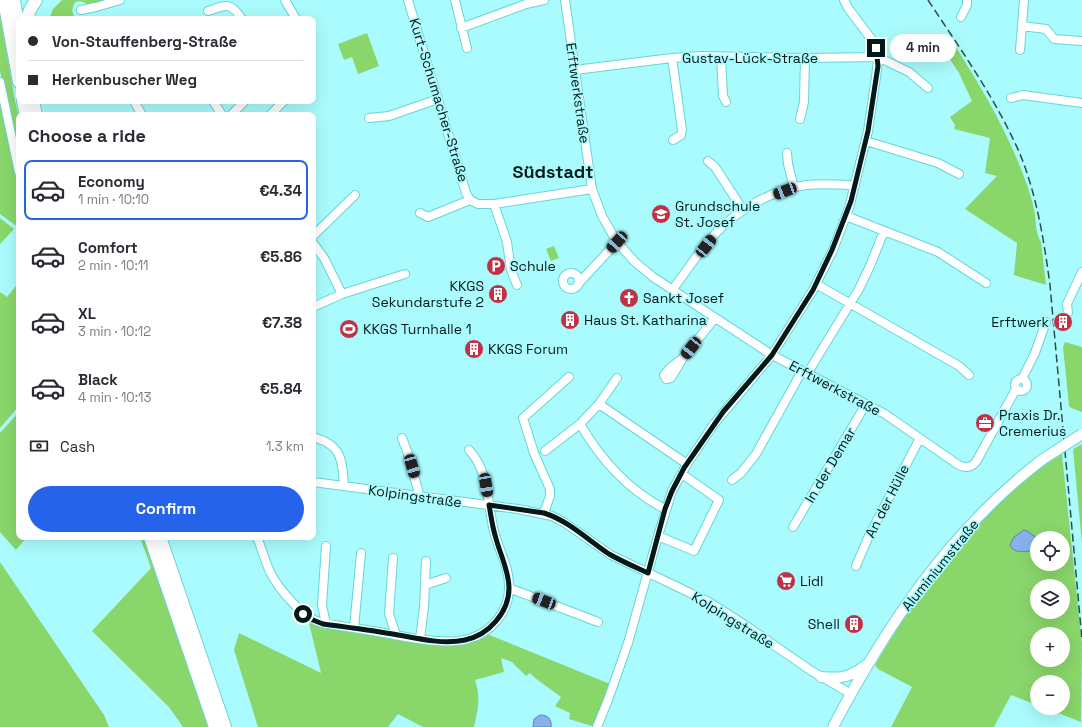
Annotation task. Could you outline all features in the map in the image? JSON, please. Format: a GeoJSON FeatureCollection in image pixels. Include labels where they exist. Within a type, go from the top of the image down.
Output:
{"type":"FeatureCollection","features":[{"type":"Feature","properties":{"kind":"highway"},"geometry":{"type":"LineString","coordinates":[[4,0],[16,66]]}},
{"type":"Feature","properties":{"kind":"highway"},"geometry":{"type":"LineString","coordinates":[[14,0],[17,16]]}},
{"type":"Feature","properties":{"kind":"highway"},"geometry":{"type":"LineString","coordinates":[[28,16],[36,0]]}},
{"type":"Feature","properties":{"kind":"highway"},"geometry":{"type":"LineString","coordinates":[[151,540],[215,727]]}},
{"type":"Feature","properties":{"kind":"highway"},"geometry":{"type":"LineString","coordinates":[[161,540],[225,727]]}},
{"type":"Feature","properties":{"kind":"main road","name":"Aluminiumstraße"},"geometry":{"type":"LineString","coordinates":[[833,727],[870,662],[904,608],[959,537],[993,502],[1043,459],[1082,434]]}},
{"type":"Feature","properties":{"kind":"main road"},"geometry":{"type":"LineString","coordinates":[[821,677],[839,678],[848,676],[870,662]]}},
{"type":"Feature","properties":{"kind":"street"},"geometry":{"type":"LineString","coordinates":[[81,10],[110,4],[120,0]]}},
{"type":"Feature","properties":{"kind":"street","name":"Kurt-Schumacher-Straße"},"geometry":{"type":"LineString","coordinates":[[408,0],[466,193],[470,200]]}},
{"type":"Feature","properties":{"kind":"street"},"geometry":{"type":"LineString","coordinates":[[454,0],[467,48]]}},
{"type":"Feature","properties":{"kind":"street"},"geometry":{"type":"LineString","coordinates":[[461,28],[526,4],[544,0]]}},
{"type":"Feature","properties":{"kind":"street","name":"Erftwerkstraße"},"geometry":{"type":"LineString","coordinates":[[565,0],[592,189],[602,216],[617,242],[640,268],[672,290],[772,355],[895,420],[958,465],[965,468],[972,466],[976,462],[1015,395],[1026,389],[1027,383],[1022,379],[1035,353],[1046,322]]}},
{"type":"Feature","properties":{"kind":"street"},"geometry":{"type":"LineString","coordinates":[[597,727],[628,643],[665,509],[672,491],[687,464],[723,412],[772,355],[816,284],[846,216],[866,140],[876,82],[878,57],[872,40],[848,8],[844,0]]}},
{"type":"Feature","properties":{"kind":"street"},"geometry":{"type":"LineString","coordinates":[[961,17],[968,0]]}},
{"type":"Feature","properties":{"kind":"street"},"geometry":{"type":"LineString","coordinates":[[1020,50],[1024,0]]}},
{"type":"Feature","properties":{"kind":"street"},"geometry":{"type":"LineString","coordinates":[[289,1],[295,16]]}},
{"type":"Feature","properties":{"kind":"street"},"geometry":{"type":"LineString","coordinates":[[208,11],[229,6],[236,10],[240,16]]}},
{"type":"Feature","properties":{"kind":"street"},"geometry":{"type":"LineString","coordinates":[[1022,26],[1046,29],[1054,39],[1082,41]]}},
{"type":"Feature","properties":{"kind":"street","name":"Gustav-Lück-Straße"},"geometry":{"type":"LineString","coordinates":[[575,70],[672,58],[702,56],[805,58],[878,57]]}},
{"type":"Feature","properties":{"kind":"street"},"geometry":{"type":"LineString","coordinates":[[721,57],[723,96],[726,102]]}},
{"type":"Feature","properties":{"kind":"street"},"geometry":{"type":"LineString","coordinates":[[878,57],[909,72],[928,88]]}},
{"type":"Feature","properties":{"kind":"street"},"geometry":{"type":"LineString","coordinates":[[672,58],[682,130],[680,135],[673,140]]}},
{"type":"Feature","properties":{"kind":"street"},"geometry":{"type":"LineString","coordinates":[[800,120],[804,102],[805,58]]}},
{"type":"Feature","properties":{"kind":"street"},"geometry":{"type":"LineString","coordinates":[[0,82],[16,158]]}},
{"type":"Feature","properties":{"kind":"street"},"geometry":{"type":"LineString","coordinates":[[1010,98],[1023,95],[1082,103]]}},
{"type":"Feature","properties":{"kind":"street"},"geometry":{"type":"LineString","coordinates":[[369,118],[389,116],[438,99]]}},
{"type":"Feature","properties":{"kind":"street"},"geometry":{"type":"LineString","coordinates":[[234,112],[242,104]]}},
{"type":"Feature","properties":{"kind":"street"},"geometry":{"type":"LineString","coordinates":[[273,112],[281,104]]}},
{"type":"Feature","properties":{"kind":"street"},"geometry":{"type":"LineString","coordinates":[[866,140],[938,164],[959,174]]}},
{"type":"Feature","properties":{"kind":"street"},"geometry":{"type":"LineString","coordinates":[[787,153],[794,188]]}},
{"type":"Feature","properties":{"kind":"street"},"geometry":{"type":"LineString","coordinates":[[708,161],[715,167],[743,210]]}},
{"type":"Feature","properties":{"kind":"street"},"geometry":{"type":"LineString","coordinates":[[672,290],[713,236],[726,223],[743,210],[765,199],[794,188],[816,184],[855,186]]}},
{"type":"Feature","properties":{"kind":"street"},"geometry":{"type":"LineString","coordinates":[[420,213],[428,216],[470,200],[478,204],[494,204],[592,189]]}},
{"type":"Feature","properties":{"kind":"street"},"geometry":{"type":"LineString","coordinates":[[316,233],[355,195]]}},
{"type":"Feature","properties":{"kind":"street"},"geometry":{"type":"LineString","coordinates":[[494,204],[507,242],[511,270],[517,285]]}},
{"type":"Feature","properties":{"kind":"street"},"geometry":{"type":"LineString","coordinates":[[846,216],[938,252],[986,283]]}},
{"type":"Feature","properties":{"kind":"street"},"geometry":{"type":"LineString","coordinates":[[732,480],[741,473],[759,450],[805,373],[850,304],[870,266],[884,231]]}},
{"type":"Feature","properties":{"kind":"street"},"geometry":{"type":"LineString","coordinates":[[578,284],[617,242]]}},
{"type":"Feature","properties":{"kind":"street"},"geometry":{"type":"LineString","coordinates":[[316,247],[324,258],[342,294]]}},
{"type":"Feature","properties":{"kind":"street"},"geometry":{"type":"LineString","coordinates":[[1068,313],[1067,304],[1082,272]]}},
{"type":"Feature","properties":{"kind":"street"},"geometry":{"type":"LineString","coordinates":[[316,306],[342,294],[405,274]]}},
{"type":"Feature","properties":{"kind":"street"},"geometry":{"type":"LineString","coordinates":[[816,284],[959,366],[969,375]]}},
{"type":"Feature","properties":{"kind":"street"},"geometry":{"type":"LineString","coordinates":[[683,358],[715,318]]}},
{"type":"Feature","properties":{"kind":"street"},"geometry":{"type":"LineString","coordinates":[[544,513],[550,497],[550,489],[536,457],[523,418],[569,377]]}},
{"type":"Feature","properties":{"kind":"street"},"geometry":{"type":"LineString","coordinates":[[545,451],[580,424],[599,404],[617,378]]}},
{"type":"Feature","properties":{"kind":"street"},"geometry":{"type":"LineString","coordinates":[[599,404],[687,464]]}},
{"type":"Feature","properties":{"kind":"street","name":"In der Demar"},"geometry":{"type":"LineString","coordinates":[[793,527],[866,404]]}},
{"type":"Feature","properties":{"kind":"street"},"geometry":{"type":"LineString","coordinates":[[580,424],[598,453],[618,474],[644,498],[665,509]]}},
{"type":"Feature","properties":{"kind":"street"},"geometry":{"type":"LineString","coordinates":[[316,438],[328,443],[336,449],[343,469],[344,486]]}},
{"type":"Feature","properties":{"kind":"street"},"geometry":{"type":"LineString","coordinates":[[402,438],[420,496]]}},
{"type":"Feature","properties":{"kind":"street","name":"An der Hülle"},"geometry":{"type":"LineString","coordinates":[[856,566],[868,538],[920,438]]}},
{"type":"Feature","properties":{"kind":"street"},"geometry":{"type":"LineString","coordinates":[[258,540],[270,572],[283,591],[305,615],[316,622],[420,639],[445,641],[467,640],[481,634],[493,625],[501,615],[506,603],[509,588],[506,571],[494,534],[486,485],[476,457],[469,450]]}},
{"type":"Feature","properties":{"kind":"street"},"geometry":{"type":"LineString","coordinates":[[658,536],[694,551],[719,500],[682,474]]}},
{"type":"Feature","properties":{"kind":"street","name":"Kolpingstraße"},"geometry":{"type":"LineString","coordinates":[[316,482],[544,513],[562,521],[611,555],[709,602],[821,677],[851,694]]}},
{"type":"Feature","properties":{"kind":"street"},"geometry":{"type":"LineString","coordinates":[[326,546],[322,605],[326,624]]}},
{"type":"Feature","properties":{"kind":"street"},"geometry":{"type":"LineString","coordinates":[[354,628],[361,553]]}},
{"type":"Feature","properties":{"kind":"street"},"geometry":{"type":"LineString","coordinates":[[393,558],[389,614],[396,635]]}},
{"type":"Feature","properties":{"kind":"street"},"geometry":{"type":"LineString","coordinates":[[420,639],[424,607],[426,561]]}},
{"type":"Feature","properties":{"kind":"street"},"geometry":{"type":"LineString","coordinates":[[425,584],[446,578]]}},
{"type":"Feature","properties":{"kind":"street"},"geometry":{"type":"LineString","coordinates":[[509,588],[598,622]]}},
{"type":"Feature","properties":{"kind":"green space"},"geometry":{"type":"Polygon","coordinates":[[[62,0],[109,0],[89,5],[80,1],[75,2],[72,10],[74,16],[50,16],[53,9],[62,0]]]}},
{"type":"Feature","properties":{"kind":"green space"},"geometry":{"type":"Polygon","coordinates":[[[0,13],[18,112],[16,112],[16,152],[0,71],[0,13]]]}},
{"type":"Feature","properties":{"kind":"green space"},"geometry":{"type":"Polygon","coordinates":[[[367,33],[379,66],[358,74],[352,57],[344,60],[338,44],[367,33]]]}},
{"type":"Feature","properties":{"kind":"green space"},"geometry":{"type":"Polygon","coordinates":[[[952,41],[1001,124],[1026,182],[1033,205],[1037,232],[1041,242],[1046,285],[1014,275],[1017,243],[965,209],[997,176],[985,173],[990,138],[954,129],[955,125],[950,117],[972,101],[959,73],[942,47],[952,41]]]}},
{"type":"Feature","properties":{"kind":"green space"},"geometry":{"type":"Polygon","coordinates":[[[2,105],[16,166],[16,226],[0,214],[0,107],[2,105]]]}},
{"type":"Feature","properties":{"kind":"green space"},"geometry":{"type":"Polygon","coordinates":[[[0,218],[14,229],[0,244],[0,218]]]}},
{"type":"Feature","properties":{"kind":"green space"},"geometry":{"type":"Polygon","coordinates":[[[554,246],[559,258],[551,261],[546,249],[554,246]]]}},
{"type":"Feature","properties":{"kind":"green space"},"geometry":{"type":"Polygon","coordinates":[[[16,286],[16,409],[0,428],[0,292],[7,297],[16,286]]]}},
{"type":"Feature","properties":{"kind":"green space"},"geometry":{"type":"Polygon","coordinates":[[[1065,342],[1082,347],[1082,412],[1069,406],[1063,347],[1065,342]]]}},
{"type":"Feature","properties":{"kind":"green space"},"geometry":{"type":"Polygon","coordinates":[[[16,415],[16,540],[24,540],[16,550],[0,532],[0,433],[16,415]]]}},
{"type":"Feature","properties":{"kind":"green space"},"geometry":{"type":"Polygon","coordinates":[[[1082,444],[1082,544],[1073,449],[1082,444]]]}},
{"type":"Feature","properties":{"kind":"green space"},"geometry":{"type":"Polygon","coordinates":[[[1062,454],[1082,644],[1081,722],[1063,715],[1070,715],[1070,675],[1030,675],[1030,702],[1011,695],[994,727],[891,727],[912,687],[878,669],[875,665],[900,624],[938,570],[959,551],[963,541],[989,513],[1042,467],[1062,454]]]}},
{"type":"Feature","properties":{"kind":"green space"},"geometry":{"type":"Polygon","coordinates":[[[141,540],[146,540],[209,727],[183,727],[169,707],[92,631],[151,568],[141,540]]]}},
{"type":"Feature","properties":{"kind":"green space"},"geometry":{"type":"Polygon","coordinates":[[[0,562],[104,715],[109,727],[0,727],[0,562]]]}},
{"type":"Feature","properties":{"kind":"green space"},"geometry":{"type":"Polygon","coordinates":[[[309,623],[322,628],[451,646],[470,642],[487,634],[610,684],[595,726],[569,719],[570,713],[555,706],[561,697],[530,673],[526,676],[512,662],[501,658],[504,672],[475,680],[477,687],[478,709],[474,727],[423,727],[398,714],[388,727],[258,727],[234,650],[239,633],[321,673],[309,623]]]}},
{"type":"Feature","properties":{"kind":"water"},"geometry":{"type":"Polygon","coordinates":[[[1024,530],[1030,533],[1030,551],[1022,552],[1012,548],[1010,545],[1014,537],[1024,530]]]}},
{"type":"Feature","properties":{"kind":"water"},"geometry":{"type":"Polygon","coordinates":[[[540,715],[549,718],[551,727],[533,727],[534,719],[540,715]]]}},
{"type":"Feature","properties":{"kind":"railway"},"geometry":{"type":"LineString","coordinates":[[928,0],[989,94],[1011,134],[1026,170],[1035,202],[1050,285],[1082,640]]}},
{"type":"Feature","properties":{"kind":"place","name":"Grundschule St. Josef"},"geometry":{"type":"Point","coordinates":[661,214]}},
{"type":"Feature","properties":{"kind":"place","name":"Schule"},"geometry":{"type":"Point","coordinates":[496,266]}},
{"type":"Feature","properties":{"kind":"place","name":"KKGS Sekundarstufe 2"},"geometry":{"type":"Point","coordinates":[498,294]}},
{"type":"Feature","properties":{"kind":"place","name":"Sankt Josef"},"geometry":{"type":"Point","coordinates":[629,298]}},
{"type":"Feature","properties":{"kind":"place","name":"Haus St. Katharina"},"geometry":{"type":"Point","coordinates":[570,320]}},
{"type":"Feature","properties":{"kind":"place","name":"Erftwerk"},"geometry":{"type":"Point","coordinates":[1063,322]}},
{"type":"Feature","properties":{"kind":"place","name":"KKGS Turnhalle 1"},"geometry":{"type":"Point","coordinates":[349,329]}},
{"type":"Feature","properties":{"kind":"place","name":"KKGS Forum"},"geometry":{"type":"Point","coordinates":[474,349]}},
{"type":"Feature","properties":{"kind":"place","name":"Praxis Dr. Cremerius"},"geometry":{"type":"Point","coordinates":[985,423]}},
{"type":"Feature","properties":{"kind":"place","name":"Lidl"},"geometry":{"type":"Point","coordinates":[786,581]}},
{"type":"Feature","properties":{"kind":"place","name":"Shell"},"geometry":{"type":"Point","coordinates":[854,624]}},
{"type":"Feature","properties":{"kind":"district","name":"Südstadt"},"geometry":{"type":"Point","coordinates":[553,172]}},
{"type":"Feature","properties":{"kind":"route"},"geometry":{"type":"LineString","coordinates":[[303,614],[323,624],[420,639],[460,641],[474,638],[481,634],[493,625],[501,615],[505,607],[509,588],[506,571],[494,534],[489,505],[544,513],[552,516],[566,523],[611,555],[648,573],[665,509],[672,491],[684,468],[723,412],[772,355],[813,290],[825,267],[851,201],[868,131],[878,66],[876,48]]}}]}
